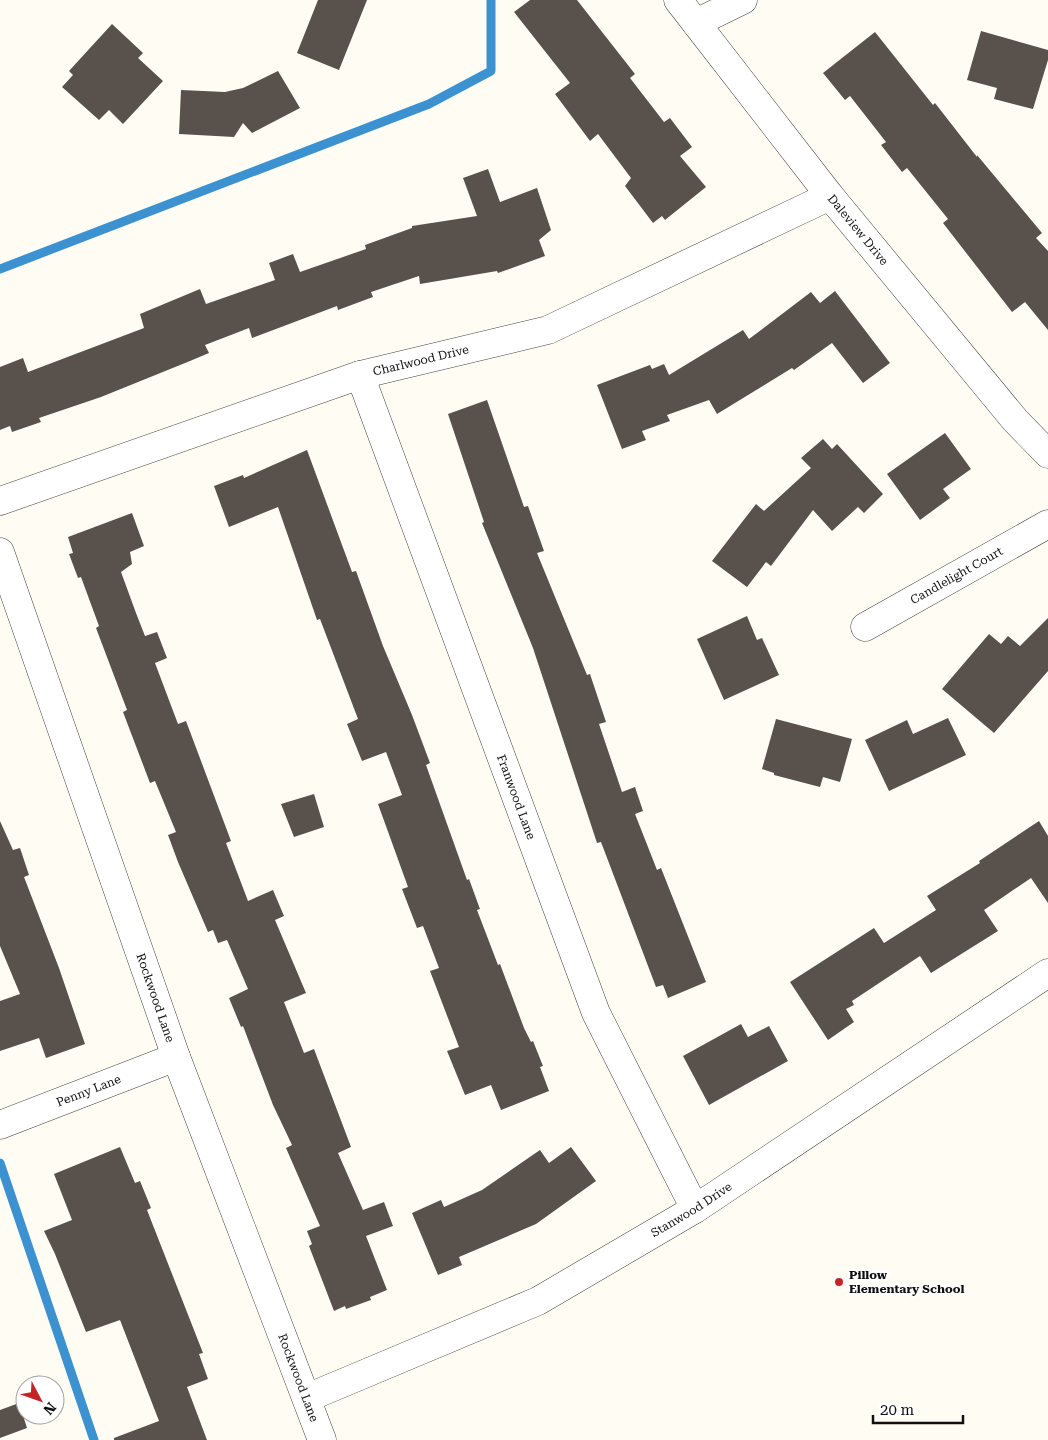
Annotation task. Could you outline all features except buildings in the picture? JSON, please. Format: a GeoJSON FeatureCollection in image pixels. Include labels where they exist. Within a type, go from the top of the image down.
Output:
{"type":"FeatureCollection","features":[{"type":"Feature","properties":{"kind":"street","name":"Daleview Drive"},"geometry":{"type":"LineString","coordinates":[[678,0],[830,196],[1015,420],[1048,454]]}},
{"type":"Feature","properties":{"kind":"street"},"geometry":{"type":"LineString","coordinates":[[696,23],[743,0]]}},
{"type":"Feature","properties":{"kind":"street","name":"Charlwood Drive"},"geometry":{"type":"LineString","coordinates":[[0,501],[360,375],[548,330],[830,196]]}},
{"type":"Feature","properties":{"kind":"street","name":"Franwood Lane"},"geometry":{"type":"LineString","coordinates":[[360,375],[596,1013],[695,1209]]}},
{"type":"Feature","properties":{"kind":"street","name":"Candlelight Court"},"geometry":{"type":"LineString","coordinates":[[865,627],[1048,524]]}},
{"type":"Feature","properties":{"kind":"street","name":"Rockwood Lane"},"geometry":{"type":"LineString","coordinates":[[0,552],[176,1057],[322,1440]]}},
{"type":"Feature","properties":{"kind":"street","name":"Stanwood Drive"},"geometry":{"type":"LineString","coordinates":[[307,1398],[538,1301],[695,1209],[1043,984]]}},
{"type":"Feature","properties":{"kind":"street","name":"Penny Lane"},"geometry":{"type":"LineString","coordinates":[[0,1125],[176,1057]]}},
{"type":"Feature","properties":{"kind":"waterway"},"geometry":{"type":"LineString","coordinates":[[0,269],[429,104],[491,71],[491,0]]}},
{"type":"Feature","properties":{"kind":"waterway"},"geometry":{"type":"LineString","coordinates":[[0,1163],[94,1440]]}},
{"type":"Feature","properties":{"kind":"place","name":"Pillow Elementary School"},"geometry":{"type":"Point","coordinates":[839,1282]}}]}
